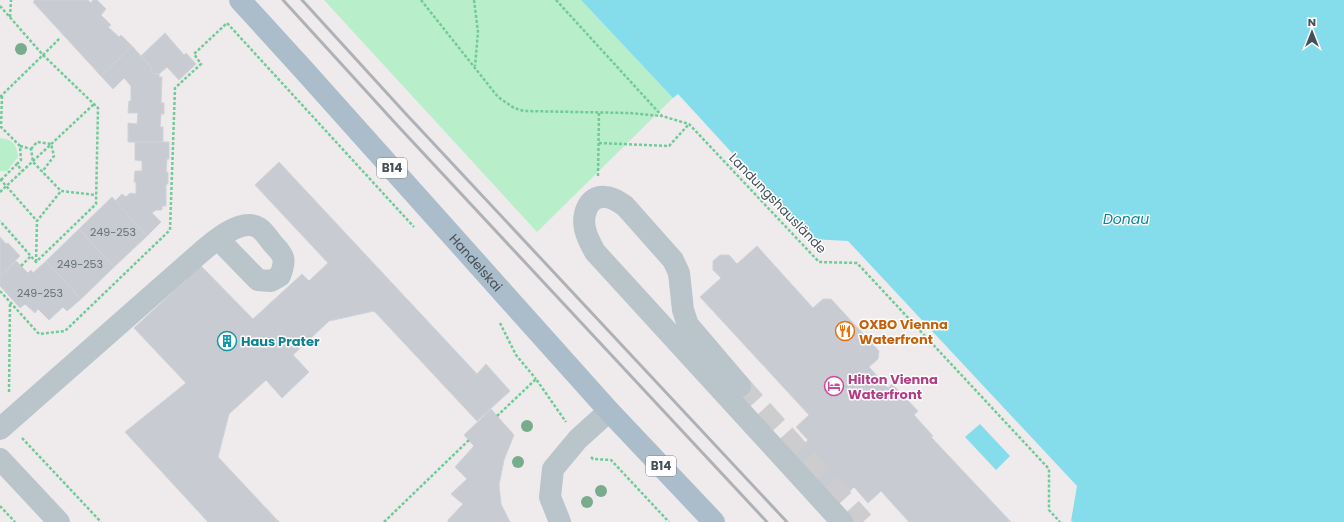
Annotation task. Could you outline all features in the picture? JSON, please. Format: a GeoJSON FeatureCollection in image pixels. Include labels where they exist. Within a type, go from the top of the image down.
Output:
{"type":"FeatureCollection","features":[{"type":"Feature","properties":{"kind":"main road","name":"Handelskai"},"geometry":{"type":"LineString","coordinates":[[240,0],[609,410],[714,522]]}},
{"type":"Feature","properties":{"kind":"street"},"geometry":{"type":"LineString","coordinates":[[733,391],[688,325],[683,310],[679,273],[673,260],[625,206],[607,196],[598,197],[587,206],[584,213],[585,228],[589,242],[595,252],[733,391],[842,522]]}},
{"type":"Feature","properties":{"kind":"street"},"geometry":{"type":"LineString","coordinates":[[4,426],[185,266],[218,239]]}},
{"type":"Feature","properties":{"kind":"street"},"geometry":{"type":"LineString","coordinates":[[560,522],[550,496],[553,469],[578,439],[609,410]]}},
{"type":"Feature","properties":{"kind":"street"},"geometry":{"type":"LineString","coordinates":[[0,459],[59,522]]}},
{"type":"Feature","properties":{"kind":"path"},"geometry":{"type":"LineString","coordinates":[[10,17],[11,0]]}},
{"type":"Feature","properties":{"kind":"path"},"geometry":{"type":"LineString","coordinates":[[421,0],[475,66],[498,97],[514,108],[524,111],[629,113],[662,116],[689,124],[669,146],[599,143]]}},
{"type":"Feature","properties":{"kind":"path"},"geometry":{"type":"LineString","coordinates":[[474,0],[478,32],[475,66]]}},
{"type":"Feature","properties":{"kind":"path"},"geometry":{"type":"LineString","coordinates":[[556,0],[662,116]]}},
{"type":"Feature","properties":{"kind":"path"},"geometry":{"type":"LineString","coordinates":[[0,6],[43,55],[98,108],[96,204],[36,262]]}},
{"type":"Feature","properties":{"kind":"path"},"geometry":{"type":"LineString","coordinates":[[0,291],[39,334],[65,331],[170,230],[175,88],[201,64],[194,54],[227,23],[414,228]]}},
{"type":"Feature","properties":{"kind":"path"},"geometry":{"type":"LineString","coordinates":[[31,149],[20,146],[1,127],[1,96],[60,38]]}},
{"type":"Feature","properties":{"kind":"path"},"geometry":{"type":"LineString","coordinates":[[0,192],[94,104]]}},
{"type":"Feature","properties":{"kind":"path"},"geometry":{"type":"LineString","coordinates":[[598,197],[599,113]]}},
{"type":"Feature","properties":{"kind":"path","name":"Landungshauslände"},"geometry":{"type":"LineString","coordinates":[[689,124],[819,262],[856,263],[1049,469],[1049,510],[1060,522]]}},
{"type":"Feature","properties":{"kind":"path"},"geometry":{"type":"LineString","coordinates":[[51,144],[37,142],[31,149],[33,162],[61,191],[96,195]]}},
{"type":"Feature","properties":{"kind":"path"},"geometry":{"type":"LineString","coordinates":[[42,172],[54,156],[51,144]]}},
{"type":"Feature","properties":{"kind":"path"},"geometry":{"type":"LineString","coordinates":[[20,146],[21,160],[0,180],[37,221]]}},
{"type":"Feature","properties":{"kind":"path"},"geometry":{"type":"LineString","coordinates":[[17,164],[22,171]]}},
{"type":"Feature","properties":{"kind":"path"},"geometry":{"type":"LineString","coordinates":[[36,262],[37,221],[61,191]]}},
{"type":"Feature","properties":{"kind":"path"},"geometry":{"type":"LineString","coordinates":[[0,222],[36,262]]}},
{"type":"Feature","properties":{"kind":"path"},"geometry":{"type":"LineString","coordinates":[[21,266],[32,256]]}},
{"type":"Feature","properties":{"kind":"path"},"geometry":{"type":"LineString","coordinates":[[9,400],[10,302]]}},
{"type":"Feature","properties":{"kind":"path"},"geometry":{"type":"LineString","coordinates":[[499,321],[516,355],[536,379]]}},
{"type":"Feature","properties":{"kind":"path"},"geometry":{"type":"LineString","coordinates":[[4,426],[101,522]]}},
{"type":"Feature","properties":{"kind":"path"},"geometry":{"type":"LineString","coordinates":[[384,522],[469,440]]}},
{"type":"Feature","properties":{"kind":"path"},"geometry":{"type":"LineString","coordinates":[[0,506],[15,522]]}},
{"type":"Feature","properties":{"kind":"green space"},"geometry":{"type":"Polygon","coordinates":[[[324,0],[581,0],[673,98],[537,232],[324,0]]]}},
{"type":"Feature","properties":{"kind":"green space"},"geometry":{"type":"Polygon","coordinates":[[[0,138],[11,141],[15,145],[17,152],[18,157],[7,171],[0,171],[0,138]]]}},
{"type":"Feature","properties":{"kind":"water","name":"Donau"},"geometry":{"type":"Polygon","coordinates":[[[581,0],[1344,0],[1344,522],[1071,521],[1077,486],[848,241],[811,239],[678,94],[673,98],[581,0]]]}},
{"type":"Feature","properties":{"kind":"water"},"geometry":{"type":"Polygon","coordinates":[[[980,424],[1010,456],[996,470],[965,437],[980,424]]]}},
{"type":"Feature","properties":{"kind":"building"},"geometry":{"type":"Polygon","coordinates":[[[35,0],[88,0],[91,3],[93,0],[97,0],[106,9],[101,15],[111,25],[108,27],[119,37],[121,35],[132,46],[101,76],[33,2],[35,0]]]}},
{"type":"Feature","properties":{"kind":"building"},"geometry":{"type":"Polygon","coordinates":[[[165,33],[184,55],[186,53],[196,64],[179,80],[167,67],[159,74],[153,74],[150,71],[152,68],[141,56],[165,33]]]}},
{"type":"Feature","properties":{"kind":"building"},"geometry":{"type":"Polygon","coordinates":[[[132,46],[152,68],[150,71],[153,74],[159,74],[159,77],[162,77],[161,103],[164,103],[164,114],[161,114],[160,127],[163,127],[163,142],[128,142],[128,123],[137,124],[138,113],[128,113],[129,101],[131,101],[131,86],[124,78],[113,89],[101,76],[132,46]]]}},
{"type":"Feature","properties":{"kind":"building"},"geometry":{"type":"Polygon","coordinates":[[[135,142],[169,142],[169,159],[167,159],[166,172],[168,172],[168,184],[166,184],[166,206],[162,206],[162,210],[156,210],[152,213],[161,222],[147,236],[115,201],[122,194],[126,197],[130,193],[136,194],[136,182],[134,182],[135,171],[142,171],[142,161],[135,160],[135,142]]]}},
{"type":"Feature","properties":{"kind":"building","name":"Haus Prater"},"geometry":{"type":"Polygon","coordinates":[[[279,162],[477,374],[486,364],[510,391],[477,421],[374,311],[329,321],[293,355],[309,372],[282,398],[266,380],[229,414],[218,457],[279,522],[208,522],[125,432],[186,383],[134,328],[201,266],[253,319],[302,274],[309,281],[328,263],[255,185],[279,162]]]}},
{"type":"Feature","properties":{"kind":"building"},"geometry":{"type":"Polygon","coordinates":[[[112,197],[147,236],[114,267],[79,229],[112,197]]]}},
{"type":"Feature","properties":{"kind":"building"},"geometry":{"type":"Polygon","coordinates":[[[79,229],[114,267],[81,299],[46,261],[79,229]]]}},
{"type":"Feature","properties":{"kind":"building"},"geometry":{"type":"Polygon","coordinates":[[[0,237],[20,256],[0,276],[0,237]]]}},
{"type":"Feature","properties":{"kind":"building","name":"Hilton Vienna Waterfront"},"geometry":{"type":"Polygon","coordinates":[[[757,246],[813,308],[823,299],[831,299],[879,351],[878,359],[869,367],[888,388],[892,384],[918,411],[914,415],[933,436],[931,437],[1011,522],[909,522],[881,491],[868,503],[854,487],[838,502],[793,454],[808,440],[796,427],[809,415],[700,297],[721,278],[713,270],[713,261],[720,255],[729,255],[737,264],[757,246]]]}},
{"type":"Feature","properties":{"kind":"building"},"geometry":{"type":"Polygon","coordinates":[[[16,261],[28,273],[31,270],[33,273],[46,261],[81,299],[67,311],[63,307],[49,320],[38,309],[35,313],[25,304],[20,308],[0,286],[0,276],[16,261]]]}},
{"type":"Feature","properties":{"kind":"building"},"geometry":{"type":"Polygon","coordinates":[[[491,409],[514,435],[504,460],[499,485],[501,504],[510,522],[448,522],[448,520],[463,504],[451,494],[467,479],[455,467],[474,446],[464,435],[491,409]]]}},
{"type":"Feature","properties":{"kind":"tunnel"},"geometry":{"type":"LineString","coordinates":[[740,386],[863,522]]}},
{"type":"Feature","properties":{"kind":"railway"},"geometry":{"type":"LineString","coordinates":[[283,0],[397,125],[767,522]]}},
{"type":"Feature","properties":{"kind":"railway"},"geometry":{"type":"LineString","coordinates":[[302,0],[406,114],[787,522]]}},
{"type":"Feature","properties":{"kind":"place","name":"OXBO Vienna Waterfront"},"geometry":{"type":"Point","coordinates":[845,331]}},
{"type":"Feature","properties":{"kind":"place","name":"Haus Prater"},"geometry":{"type":"Point","coordinates":[227,341]}},
{"type":"Feature","properties":{"kind":"place","name":"Hilton Vienna Waterfront"},"geometry":{"type":"Point","coordinates":[834,386]}}]}
